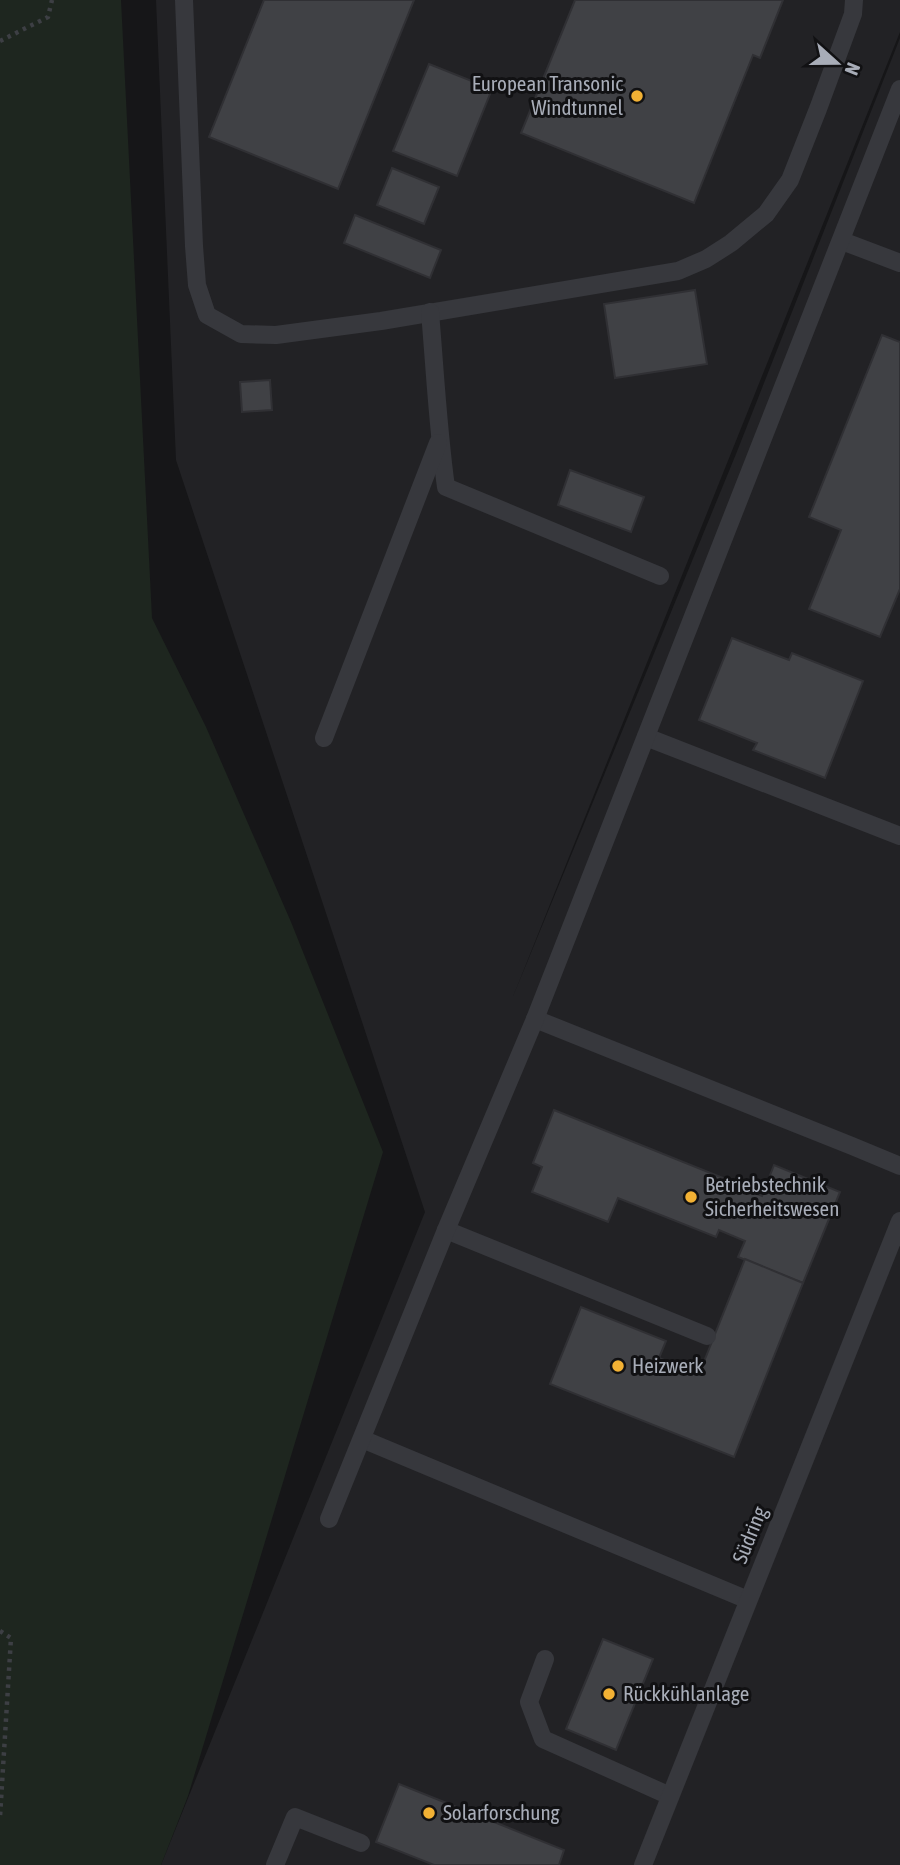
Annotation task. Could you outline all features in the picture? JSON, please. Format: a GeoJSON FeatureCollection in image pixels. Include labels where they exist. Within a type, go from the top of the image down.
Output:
{"type":"FeatureCollection","features":[{"type":"Feature","properties":{"kind":"lane"},"geometry":{"type":"LineString","coordinates":[[184,0],[197,285],[207,315],[241,334],[276,335],[430,313],[678,271],[706,259],[731,243],[766,214],[790,180],[853,14],[854,0]]}},
{"type":"Feature","properties":{"kind":"lane"},"geometry":{"type":"LineString","coordinates":[[329,1519],[535,1019],[900,89]]}},
{"type":"Feature","properties":{"kind":"lane"},"geometry":{"type":"LineString","coordinates":[[842,241],[900,263]]}},
{"type":"Feature","properties":{"kind":"lane"},"geometry":{"type":"LineString","coordinates":[[430,313],[439,440],[446,487],[660,576]]}},
{"type":"Feature","properties":{"kind":"lane"},"geometry":{"type":"LineString","coordinates":[[324,738],[439,440]]}},
{"type":"Feature","properties":{"kind":"lane"},"geometry":{"type":"LineString","coordinates":[[646,737],[900,836]]}},
{"type":"Feature","properties":{"kind":"lane"},"geometry":{"type":"LineString","coordinates":[[535,1019],[900,1166]]}},
{"type":"Feature","properties":{"kind":"lane","name":"Südring"},"geometry":{"type":"LineString","coordinates":[[642,1865],[900,1221]]}},
{"type":"Feature","properties":{"kind":"lane"},"geometry":{"type":"LineString","coordinates":[[446,1230],[707,1336]]}},
{"type":"Feature","properties":{"kind":"lane"},"geometry":{"type":"LineString","coordinates":[[362,1439],[748,1600]]}},
{"type":"Feature","properties":{"kind":"lane"},"geometry":{"type":"LineString","coordinates":[[545,1658],[529,1702],[543,1739],[670,1796]]}},
{"type":"Feature","properties":{"kind":"lane"},"geometry":{"type":"LineString","coordinates":[[275,1865],[295,1817],[361,1843]]}},
{"type":"Feature","properties":{"kind":"path"},"geometry":{"type":"LineString","coordinates":[[0,41],[48,17],[52,0]]}},
{"type":"Feature","properties":{"kind":"path"},"geometry":{"type":"LineString","coordinates":[[0,1631],[11,1637],[0,1817]]}},
{"type":"Feature","properties":{"kind":"shaded area"},"geometry":{"type":"Polygon","coordinates":[[[0,0],[121,0],[152,618],[206,727],[291,922],[383,1152],[188,1796],[161,1865],[0,1865],[0,0]]]}},
{"type":"Feature","properties":{"kind":"shaded area"},"geometry":{"type":"Polygon","coordinates":[[[156,0],[900,0],[900,32],[512,999],[736,454],[900,38],[900,1865],[161,1865],[425,1212],[176,460],[156,0]]]}},
{"type":"Feature","properties":{"kind":"building"},"geometry":{"type":"Polygon","coordinates":[[[264,0],[414,0],[338,189],[209,137],[264,0]]]}},
{"type":"Feature","properties":{"kind":"building","name":"European Transonic Windtunnel"},"geometry":{"type":"Polygon","coordinates":[[[575,0],[783,0],[760,58],[753,55],[694,203],[521,133],[575,0]]]}},
{"type":"Feature","properties":{"kind":"building"},"geometry":{"type":"Polygon","coordinates":[[[429,64],[492,89],[457,176],[393,151],[429,64]]]}},
{"type":"Feature","properties":{"kind":"building"},"geometry":{"type":"Polygon","coordinates":[[[392,168],[439,187],[424,224],[377,205],[392,168]]]}},
{"type":"Feature","properties":{"kind":"building"},"geometry":{"type":"Polygon","coordinates":[[[355,215],[441,250],[430,278],[344,243],[355,215]]]}},
{"type":"Feature","properties":{"kind":"building"},"geometry":{"type":"Polygon","coordinates":[[[695,290],[707,364],[615,378],[604,304],[695,290]]]}},
{"type":"Feature","properties":{"kind":"building"},"geometry":{"type":"Polygon","coordinates":[[[882,335],[900,342],[900,589],[880,637],[809,609],[841,530],[809,517],[882,335]]]}},
{"type":"Feature","properties":{"kind":"building"},"geometry":{"type":"Polygon","coordinates":[[[270,380],[272,410],[242,412],[240,382],[270,380]]]}},
{"type":"Feature","properties":{"kind":"building"},"geometry":{"type":"Polygon","coordinates":[[[570,470],[644,497],[631,532],[558,505],[570,470]]]}},
{"type":"Feature","properties":{"kind":"building"},"geometry":{"type":"Polygon","coordinates":[[[732,638],[789,660],[792,653],[863,681],[825,778],[753,750],[757,743],[699,720],[732,638]]]}},
{"type":"Feature","properties":{"kind":"building","name":"Betriebstechnik Sicherheitswesen"},"geometry":{"type":"Polygon","coordinates":[[[554,1110],[762,1196],[774,1165],[840,1192],[803,1283],[738,1257],[745,1241],[719,1230],[716,1237],[618,1198],[608,1222],[532,1192],[542,1167],[533,1163],[554,1110]]]}},
{"type":"Feature","properties":{"kind":"building","name":"Heizwerk"},"geometry":{"type":"Polygon","coordinates":[[[745,1259],[803,1283],[734,1457],[550,1384],[581,1307],[666,1341],[659,1358],[699,1374],[745,1259]]]}},
{"type":"Feature","properties":{"kind":"building","name":"Rückkühlanlage"},"geometry":{"type":"Polygon","coordinates":[[[603,1639],[653,1659],[616,1750],[566,1729],[603,1639]]]}},
{"type":"Feature","properties":{"kind":"building","name":"Solarforschung"},"geometry":{"type":"Polygon","coordinates":[[[399,1784],[564,1850],[559,1865],[434,1865],[376,1842],[399,1784]]]}},
{"type":"Feature","properties":{"kind":"place","name":"European Transonic Windtunnel"},"geometry":{"type":"Point","coordinates":[637,96]}},
{"type":"Feature","properties":{"kind":"place","name":"Betriebstechnik Sicherheitswesen"},"geometry":{"type":"Point","coordinates":[691,1197]}},
{"type":"Feature","properties":{"kind":"place","name":"Heizwerk"},"geometry":{"type":"Point","coordinates":[618,1366]}},
{"type":"Feature","properties":{"kind":"place","name":"Rückkühlanlage"},"geometry":{"type":"Point","coordinates":[609,1694]}},
{"type":"Feature","properties":{"kind":"place","name":"Solarforschung"},"geometry":{"type":"Point","coordinates":[429,1813]}}]}
